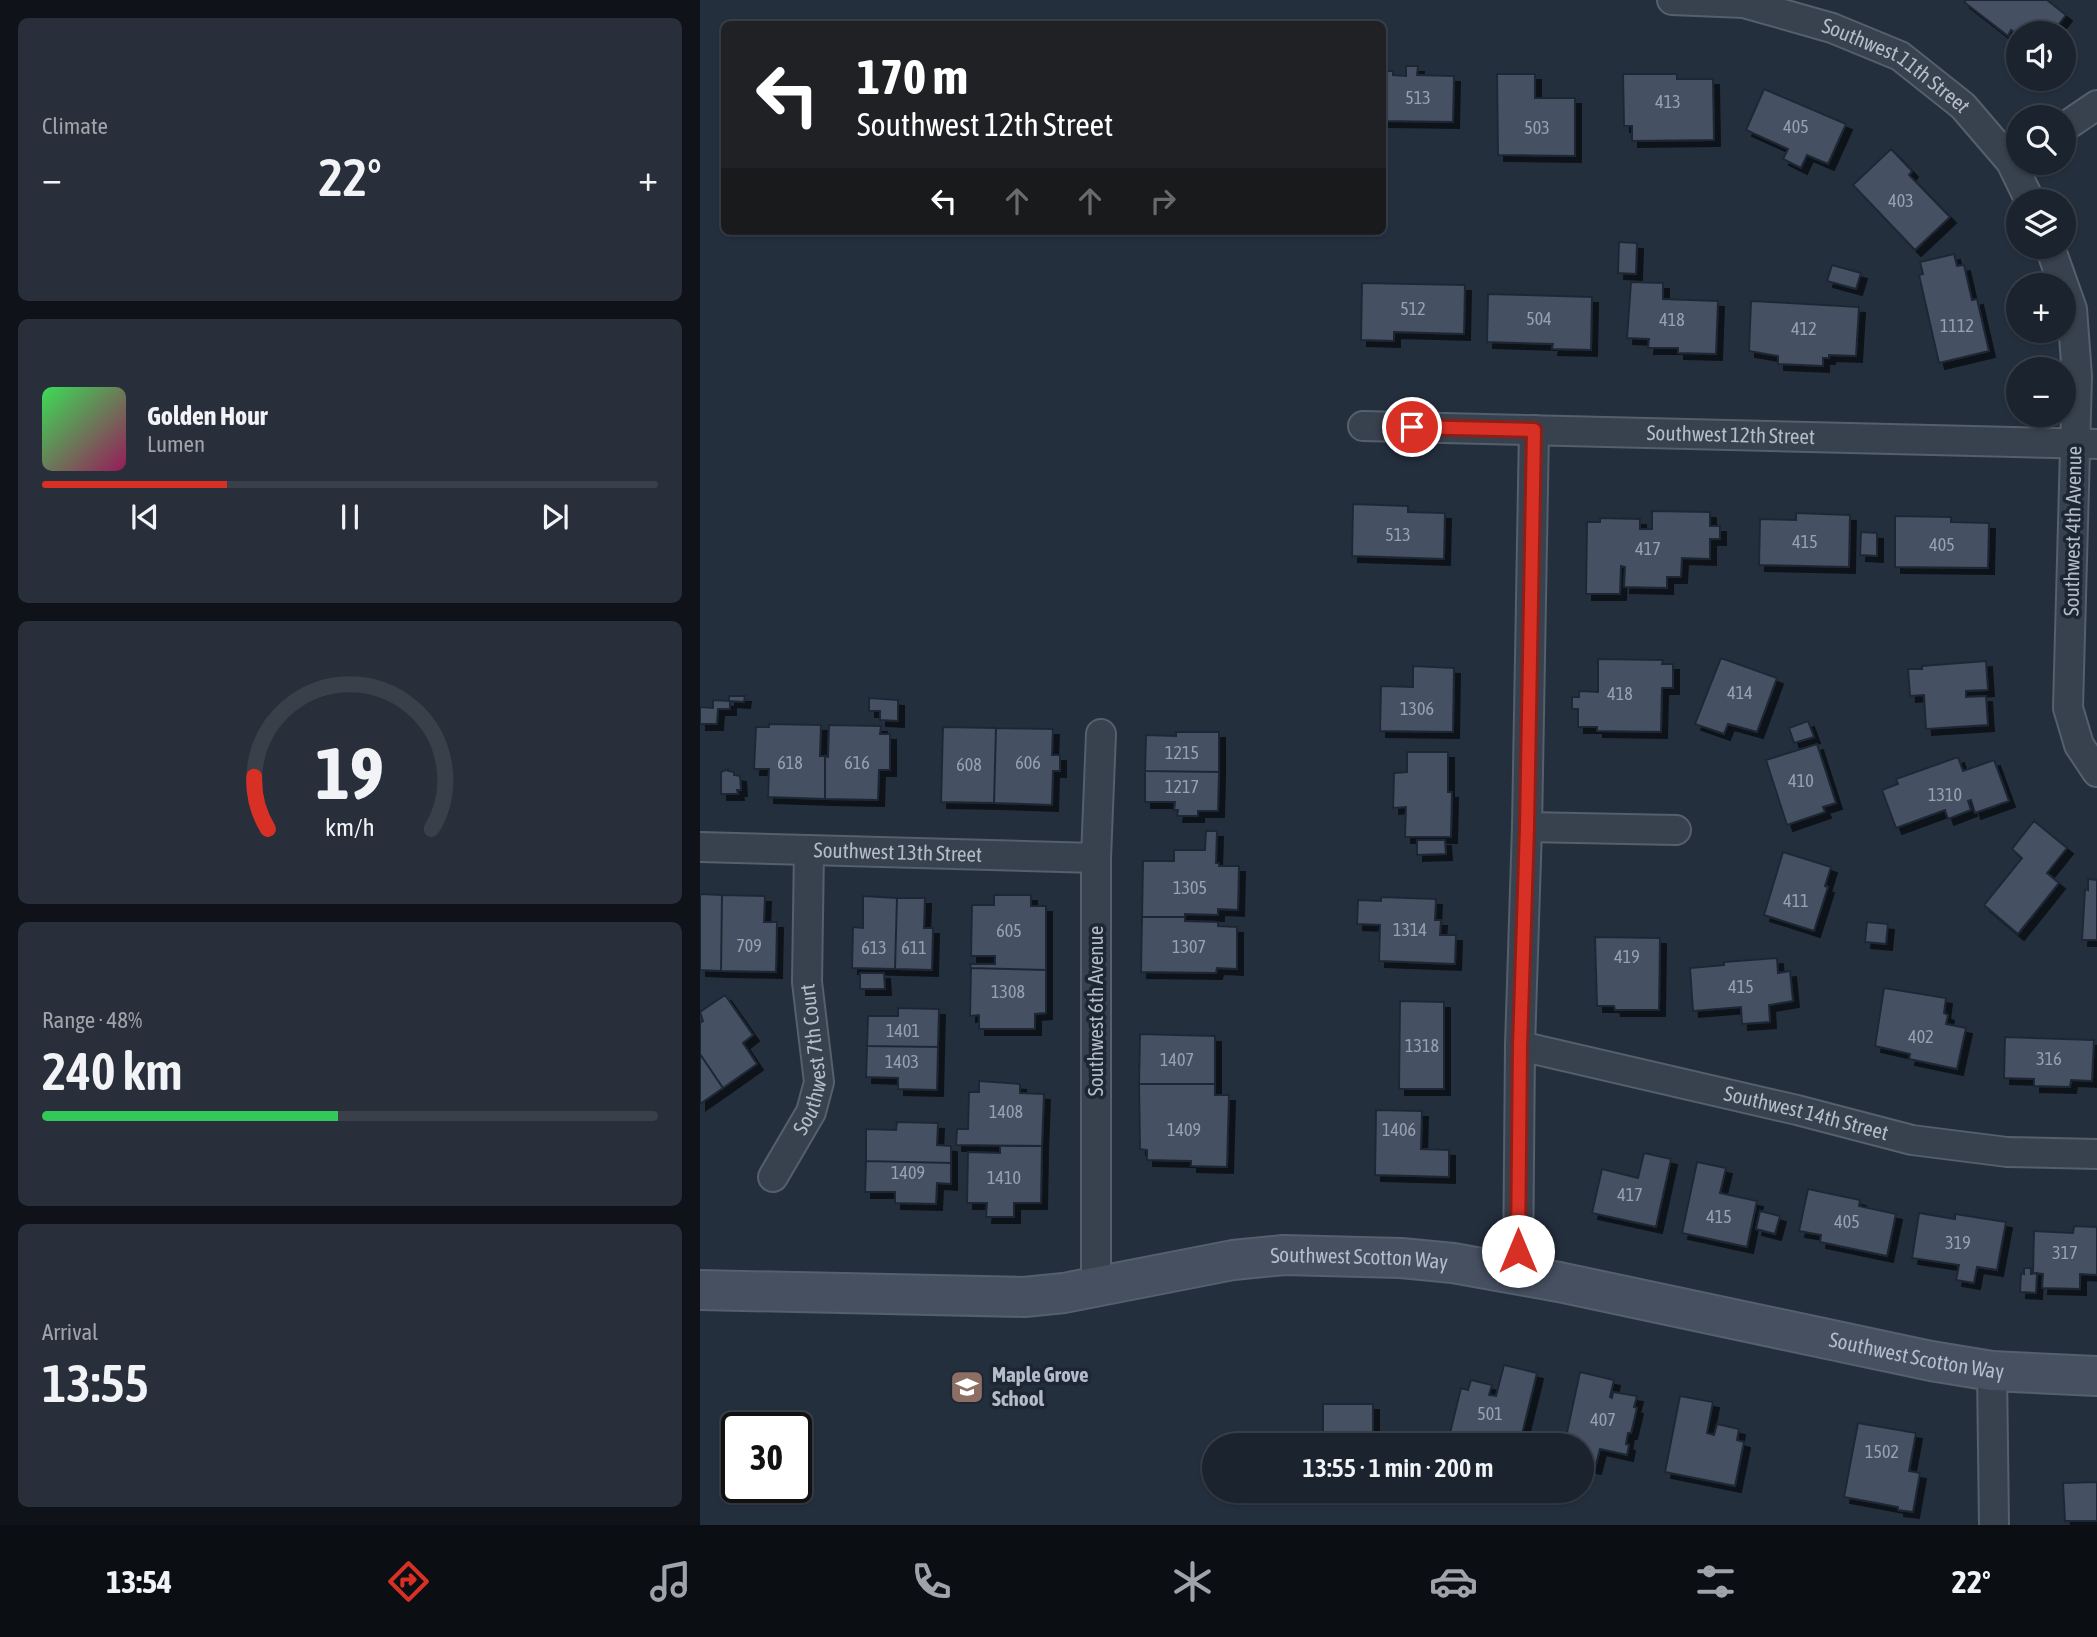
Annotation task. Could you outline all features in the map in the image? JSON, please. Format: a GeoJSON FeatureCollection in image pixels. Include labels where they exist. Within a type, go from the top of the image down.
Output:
{"type":"FeatureCollection","features":[{"type":"Feature","properties":{"kind":"street","name":"Southwest 11th Street"},"geometry":{"type":"LineString","coordinates":[[1672,0],[1744,3],[1832,28],[1900,56],[1963,106],[2006,152]]}},
{"type":"Feature","properties":{"kind":"street"},"geometry":{"type":"LineString","coordinates":[[2076,119],[2097,105]]}},
{"type":"Feature","properties":{"kind":"street","name":"Southwest 4th Avenue"},"geometry":{"type":"LineString","coordinates":[[2054,259],[2072,309],[2086,444],[2068,708],[2079,745],[2096,771]]}},
{"type":"Feature","properties":{"kind":"street","name":"Southwest 12th Street"},"geometry":{"type":"LineString","coordinates":[[1363,426],[2086,444]]}},
{"type":"Feature","properties":{"kind":"street"},"geometry":{"type":"LineString","coordinates":[[1518,1274],[1520,1046],[1534,430]]}},
{"type":"Feature","properties":{"kind":"street","name":"Southwest 6th Avenue"},"geometry":{"type":"LineString","coordinates":[[1096,1287],[1096,858],[1101,734]]}},
{"type":"Feature","properties":{"kind":"street"},"geometry":{"type":"LineString","coordinates":[[1527,827],[1676,830]]}},
{"type":"Feature","properties":{"kind":"street","name":"Southwest 13th Street"},"geometry":{"type":"LineString","coordinates":[[700,847],[1096,858]]}},
{"type":"Feature","properties":{"kind":"street","name":"Southwest 7th Court"},"geometry":{"type":"LineString","coordinates":[[773,1177],[811,1112],[819,1082],[807,982],[809,850]]}},
{"type":"Feature","properties":{"kind":"street","name":"Southwest 14th Street"},"geometry":{"type":"LineString","coordinates":[[1520,1046],[1797,1110],[1912,1140],[2007,1152],[2097,1153]]}},
{"type":"Feature","properties":{"kind":"street","name":"Southwest Scotton Way"},"geometry":{"type":"LineString","coordinates":[[700,1290],[1024,1297],[1096,1287],[1233,1260],[1284,1255],[1401,1258],[1518,1274],[1931,1362],[1992,1371],[2097,1376]]}},
{"type":"Feature","properties":{"kind":"street"},"geometry":{"type":"LineString","coordinates":[[1992,1371],[1994,1525]]}},
{"type":"Feature","properties":{"kind":"building"},"geometry":{"type":"Polygon","coordinates":[[[2047,0],[2066,15],[2061,21],[2006,21],[2006,34],[1964,2],[2047,0]]]}},
{"type":"Feature","properties":{"kind":"building"},"geometry":{"type":"Polygon","coordinates":[[[1406,66],[1418,66],[1417,75],[1454,76],[1453,122],[1386,121],[1386,71],[1393,71],[1393,75],[1406,76],[1406,66]]]}},
{"type":"Feature","properties":{"kind":"building"},"geometry":{"type":"Polygon","coordinates":[[[1497,74],[1535,74],[1535,98],[1575,98],[1575,156],[1498,155],[1497,74]]]}},
{"type":"Feature","properties":{"kind":"building"},"geometry":{"type":"Polygon","coordinates":[[[1623,74],[1677,74],[1677,79],[1713,79],[1714,140],[1632,141],[1632,126],[1624,126],[1623,74]]]}},
{"type":"Feature","properties":{"kind":"building"},"geometry":{"type":"Polygon","coordinates":[[[1764,89],[1846,124],[1828,164],[1807,155],[1801,168],[1783,159],[1788,149],[1746,130],[1764,89]]]}},
{"type":"Feature","properties":{"kind":"building"},"geometry":{"type":"Polygon","coordinates":[[[1891,149],[1912,171],[1909,175],[1950,217],[1915,250],[1853,185],[1891,149]]]}},
{"type":"Feature","properties":{"kind":"building"},"geometry":{"type":"Polygon","coordinates":[[[1619,242],[1637,243],[1636,274],[1618,273],[1619,242]]]}},
{"type":"Feature","properties":{"kind":"building"},"geometry":{"type":"Polygon","coordinates":[[[1954,254],[1957,266],[1964,265],[1972,300],[1977,299],[1989,351],[1939,363],[1919,275],[1923,274],[1920,262],[1954,254]]]}},
{"type":"Feature","properties":{"kind":"building"},"geometry":{"type":"Polygon","coordinates":[[[1832,265],[1861,273],[1856,289],[1827,281],[1832,265]]]}},
{"type":"Feature","properties":{"kind":"building"},"geometry":{"type":"Polygon","coordinates":[[[1631,282],[1663,283],[1663,299],[1718,301],[1716,354],[1678,353],[1678,348],[1648,348],[1649,339],[1627,338],[1631,282]]]}},
{"type":"Feature","properties":{"kind":"building"},"geometry":{"type":"Polygon","coordinates":[[[1362,283],[1465,285],[1464,334],[1394,332],[1394,341],[1361,340],[1362,283]]]}},
{"type":"Feature","properties":{"kind":"building"},"geometry":{"type":"Polygon","coordinates":[[[1488,294],[1592,297],[1591,350],[1552,349],[1553,344],[1487,342],[1488,294]]]}},
{"type":"Feature","properties":{"kind":"building"},"geometry":{"type":"Polygon","coordinates":[[[1751,301],[1859,307],[1856,356],[1829,355],[1829,358],[1823,358],[1823,366],[1778,364],[1778,356],[1749,351],[1751,301]]]}},
{"type":"Feature","properties":{"kind":"building"},"geometry":{"type":"Polygon","coordinates":[[[1353,504],[1408,506],[1408,512],[1445,513],[1444,559],[1352,556],[1353,504]]]}},
{"type":"Feature","properties":{"kind":"building"},"geometry":{"type":"Polygon","coordinates":[[[1652,511],[1710,512],[1710,526],[1720,526],[1720,539],[1710,539],[1710,559],[1682,558],[1681,577],[1667,577],[1667,588],[1624,587],[1625,567],[1621,566],[1620,594],[1586,594],[1587,522],[1600,522],[1600,518],[1640,519],[1640,529],[1652,529],[1652,511]]]}},
{"type":"Feature","properties":{"kind":"building"},"geometry":{"type":"Polygon","coordinates":[[[1796,513],[1850,515],[1849,567],[1759,565],[1760,519],[1796,520],[1796,513]]]}},
{"type":"Feature","properties":{"kind":"building"},"geometry":{"type":"Polygon","coordinates":[[[1895,516],[1951,517],[1951,522],[1989,523],[1988,568],[1895,567],[1895,516]]]}},
{"type":"Feature","properties":{"kind":"building"},"geometry":{"type":"Polygon","coordinates":[[[1861,532],[1877,533],[1877,556],[1860,555],[1861,532]]]}},
{"type":"Feature","properties":{"kind":"building"},"geometry":{"type":"Polygon","coordinates":[[[1721,658],[1777,678],[1757,732],[1728,724],[1724,734],[1695,724],[1721,658]]]}},
{"type":"Feature","properties":{"kind":"building"},"geometry":{"type":"Polygon","coordinates":[[[1598,659],[1663,660],[1662,664],[1673,664],[1673,688],[1662,688],[1661,732],[1597,731],[1597,727],[1578,727],[1578,709],[1572,709],[1572,697],[1579,697],[1579,691],[1598,692],[1598,659]]]}},
{"type":"Feature","properties":{"kind":"building"},"geometry":{"type":"Polygon","coordinates":[[[1986,661],[1988,690],[1966,691],[1966,697],[1986,696],[1988,725],[1926,729],[1924,695],[1910,696],[1908,669],[1986,661]]]}},
{"type":"Feature","properties":{"kind":"building"},"geometry":{"type":"Polygon","coordinates":[[[1413,666],[1454,668],[1453,732],[1380,731],[1381,686],[1413,687],[1413,666]]]}},
{"type":"Feature","properties":{"kind":"building"},"geometry":{"type":"Polygon","coordinates":[[[729,696],[745,696],[744,702],[730,701],[730,709],[718,709],[717,724],[700,724],[700,707],[713,708],[713,700],[729,701],[729,696]]]}},
{"type":"Feature","properties":{"kind":"building"},"geometry":{"type":"Polygon","coordinates":[[[869,698],[898,700],[898,721],[880,720],[880,711],[869,711],[869,698]]]}},
{"type":"Feature","properties":{"kind":"building"},"geometry":{"type":"Polygon","coordinates":[[[1808,721],[1814,737],[1794,743],[1789,728],[1808,721]]]}},
{"type":"Feature","properties":{"kind":"building"},"geometry":{"type":"Polygon","coordinates":[[[769,724],[821,725],[820,756],[825,756],[825,799],[768,797],[769,769],[754,769],[756,727],[769,727],[769,724]]]}},
{"type":"Feature","properties":{"kind":"building"},"geometry":{"type":"Polygon","coordinates":[[[829,725],[881,726],[880,734],[890,734],[890,770],[879,770],[878,800],[825,799],[825,756],[828,757],[829,725]]]}},
{"type":"Feature","properties":{"kind":"building"},"geometry":{"type":"Polygon","coordinates":[[[943,727],[996,728],[994,803],[941,802],[943,727]]]}},
{"type":"Feature","properties":{"kind":"building"},"geometry":{"type":"Polygon","coordinates":[[[996,728],[1053,729],[1052,755],[1060,755],[1060,771],[1053,771],[1052,805],[994,803],[996,728]]]}},
{"type":"Feature","properties":{"kind":"building"},"geometry":{"type":"Polygon","coordinates":[[[1176,732],[1219,732],[1219,772],[1145,771],[1146,735],[1176,736],[1176,732]]]}},
{"type":"Feature","properties":{"kind":"building"},"geometry":{"type":"Polygon","coordinates":[[[1817,744],[1836,803],[1823,807],[1825,812],[1787,825],[1766,760],[1817,744]]]}},
{"type":"Feature","properties":{"kind":"building"},"geometry":{"type":"Polygon","coordinates":[[[1407,752],[1448,752],[1448,792],[1452,792],[1451,837],[1405,837],[1406,807],[1393,808],[1394,773],[1407,772],[1407,752]]]}},
{"type":"Feature","properties":{"kind":"building"},"geometry":{"type":"Polygon","coordinates":[[[1958,757],[1963,771],[1994,760],[2009,801],[1975,813],[1971,800],[1968,801],[1971,810],[1948,819],[1945,810],[1896,828],[1882,790],[1898,784],[1896,779],[1958,757]]]}},
{"type":"Feature","properties":{"kind":"building"},"geometry":{"type":"Polygon","coordinates":[[[728,769],[734,772],[734,775],[740,776],[741,790],[737,790],[738,794],[721,794],[721,772],[728,769]]]}},
{"type":"Feature","properties":{"kind":"building"},"geometry":{"type":"Polygon","coordinates":[[[1145,771],[1219,772],[1218,811],[1198,811],[1198,816],[1177,816],[1178,810],[1174,810],[1175,802],[1145,802],[1145,771]]]}},
{"type":"Feature","properties":{"kind":"building"},"geometry":{"type":"Polygon","coordinates":[[[2034,821],[2067,848],[2047,873],[2059,883],[2018,934],[1984,905],[2022,858],[2012,849],[2034,821]]]}},
{"type":"Feature","properties":{"kind":"building"},"geometry":{"type":"Polygon","coordinates":[[[1206,831],[1217,831],[1216,863],[1219,863],[1219,866],[1239,866],[1238,910],[1218,909],[1218,915],[1142,917],[1143,861],[1174,861],[1174,850],[1205,850],[1206,831]]]}},
{"type":"Feature","properties":{"kind":"building"},"geometry":{"type":"Polygon","coordinates":[[[1417,840],[1445,840],[1446,854],[1417,855],[1417,840]]]}},
{"type":"Feature","properties":{"kind":"building"},"geometry":{"type":"Polygon","coordinates":[[[1783,852],[1831,867],[1825,886],[1828,887],[1814,931],[1764,915],[1783,852]]]}},
{"type":"Feature","properties":{"kind":"building"},"geometry":{"type":"Polygon","coordinates":[[[2088,879],[2097,880],[2097,940],[2082,940],[2088,879]]]}},
{"type":"Feature","properties":{"kind":"building"},"geometry":{"type":"Polygon","coordinates":[[[700,894],[722,895],[721,971],[700,970],[700,894]]]}},
{"type":"Feature","properties":{"kind":"building"},"geometry":{"type":"Polygon","coordinates":[[[722,895],[765,896],[764,922],[777,922],[776,972],[721,971],[722,895]]]}},
{"type":"Feature","properties":{"kind":"building"},"geometry":{"type":"Polygon","coordinates":[[[994,895],[1031,895],[1031,906],[1046,906],[1046,970],[971,968],[970,964],[995,964],[995,956],[971,956],[972,905],[994,905],[994,895]]]}},
{"type":"Feature","properties":{"kind":"building"},"geometry":{"type":"Polygon","coordinates":[[[863,896],[897,898],[895,969],[852,968],[853,927],[863,928],[863,896]]]}},
{"type":"Feature","properties":{"kind":"building"},"geometry":{"type":"Polygon","coordinates":[[[1381,897],[1436,899],[1435,920],[1441,920],[1440,935],[1456,935],[1455,964],[1379,961],[1380,925],[1357,924],[1358,900],[1381,901],[1381,897]]]}},
{"type":"Feature","properties":{"kind":"building"},"geometry":{"type":"Polygon","coordinates":[[[897,898],[925,898],[924,928],[933,928],[932,970],[895,969],[897,898]]]}},
{"type":"Feature","properties":{"kind":"building"},"geometry":{"type":"Polygon","coordinates":[[[1142,917],[1185,917],[1185,921],[1218,922],[1218,926],[1237,927],[1237,969],[1217,968],[1216,973],[1141,972],[1142,917]]]}},
{"type":"Feature","properties":{"kind":"building"},"geometry":{"type":"Polygon","coordinates":[[[1867,922],[1888,924],[1886,944],[1865,942],[1867,922]]]}},
{"type":"Feature","properties":{"kind":"building"},"geometry":{"type":"Polygon","coordinates":[[[1595,937],[1660,938],[1659,1010],[1615,1010],[1614,1006],[1597,1006],[1595,937]]]}},
{"type":"Feature","properties":{"kind":"building"},"geometry":{"type":"Polygon","coordinates":[[[1777,958],[1778,973],[1790,971],[1793,1001],[1769,1005],[1770,1022],[1742,1024],[1741,1007],[1693,1011],[1690,968],[1777,958]]]}},
{"type":"Feature","properties":{"kind":"building"},"geometry":{"type":"Polygon","coordinates":[[[971,968],[1046,970],[1046,1013],[1035,1014],[1035,1029],[979,1029],[979,1015],[970,1016],[971,968]]]}},
{"type":"Feature","properties":{"kind":"building"},"geometry":{"type":"Polygon","coordinates":[[[860,973],[884,973],[885,989],[860,989],[860,973]]]}},
{"type":"Feature","properties":{"kind":"building"},"geometry":{"type":"Polygon","coordinates":[[[1884,988],[1946,998],[1946,1024],[1966,1028],[1957,1069],[1909,1059],[1910,1054],[1875,1046],[1884,988]]]}},
{"type":"Feature","properties":{"kind":"building"},"geometry":{"type":"Polygon","coordinates":[[[725,995],[753,1035],[743,1043],[757,1064],[723,1088],[700,1054],[700,1023],[703,1021],[700,1012],[725,995]]]}},
{"type":"Feature","properties":{"kind":"building"},"geometry":{"type":"Polygon","coordinates":[[[1400,1001],[1444,1002],[1444,1089],[1399,1089],[1400,1001]]]}},
{"type":"Feature","properties":{"kind":"building"},"geometry":{"type":"Polygon","coordinates":[[[898,1008],[939,1009],[938,1047],[867,1046],[868,1016],[898,1016],[898,1008]]]}},
{"type":"Feature","properties":{"kind":"building"},"geometry":{"type":"Polygon","coordinates":[[[1140,1034],[1215,1036],[1215,1084],[1139,1084],[1140,1034]]]}},
{"type":"Feature","properties":{"kind":"building"},"geometry":{"type":"Polygon","coordinates":[[[2005,1037],[2094,1040],[2092,1081],[2071,1080],[2070,1087],[2034,1086],[2034,1079],[2004,1078],[2005,1037]]]}},
{"type":"Feature","properties":{"kind":"building"},"geometry":{"type":"Polygon","coordinates":[[[867,1046],[938,1047],[937,1090],[898,1089],[898,1078],[866,1077],[867,1046]]]}},
{"type":"Feature","properties":{"kind":"building"},"geometry":{"type":"Polygon","coordinates":[[[700,1054],[723,1088],[700,1104],[700,1054]]]}},
{"type":"Feature","properties":{"kind":"building"},"geometry":{"type":"Polygon","coordinates":[[[979,1081],[1020,1084],[1020,1093],[1044,1094],[1042,1146],[956,1145],[957,1129],[968,1129],[969,1092],[979,1092],[979,1081]]]}},
{"type":"Feature","properties":{"kind":"building"},"geometry":{"type":"Polygon","coordinates":[[[1139,1084],[1215,1084],[1215,1095],[1229,1095],[1227,1167],[1191,1166],[1191,1161],[1147,1160],[1147,1150],[1140,1149],[1139,1084]]]}},
{"type":"Feature","properties":{"kind":"building"},"geometry":{"type":"Polygon","coordinates":[[[1376,1110],[1422,1111],[1421,1149],[1449,1150],[1449,1177],[1375,1175],[1376,1110]]]}},
{"type":"Feature","properties":{"kind":"building"},"geometry":{"type":"Polygon","coordinates":[[[897,1122],[938,1123],[937,1145],[951,1146],[951,1163],[866,1161],[866,1129],[896,1130],[897,1122]]]}},
{"type":"Feature","properties":{"kind":"building"},"geometry":{"type":"Polygon","coordinates":[[[1000,1146],[1042,1146],[1041,1203],[1014,1203],[1014,1217],[986,1217],[987,1203],[967,1203],[968,1152],[1000,1153],[1000,1146]]]}},
{"type":"Feature","properties":{"kind":"building"},"geometry":{"type":"Polygon","coordinates":[[[1644,1153],[1671,1159],[1656,1227],[1592,1213],[1602,1169],[1638,1178],[1644,1153]]]}},
{"type":"Feature","properties":{"kind":"building"},"geometry":{"type":"Polygon","coordinates":[[[866,1161],[951,1163],[951,1184],[937,1183],[936,1204],[895,1203],[895,1192],[865,1192],[866,1161]]]}},
{"type":"Feature","properties":{"kind":"building"},"geometry":{"type":"Polygon","coordinates":[[[1697,1162],[1726,1168],[1720,1193],[1757,1201],[1747,1247],[1682,1233],[1697,1162]]]}},
{"type":"Feature","properties":{"kind":"building"},"geometry":{"type":"Polygon","coordinates":[[[1808,1189],[1860,1200],[1859,1206],[1896,1214],[1887,1256],[1820,1242],[1821,1235],[1799,1231],[1808,1189]]]}},
{"type":"Feature","properties":{"kind":"building"},"geometry":{"type":"Polygon","coordinates":[[[1760,1211],[1780,1216],[1775,1234],[1756,1229],[1760,1211]]]}},
{"type":"Feature","properties":{"kind":"building"},"geometry":{"type":"Polygon","coordinates":[[[1919,1213],[1955,1219],[1955,1214],[2006,1222],[1997,1270],[1977,1267],[1974,1283],[1956,1280],[1959,1265],[1912,1258],[1919,1213]]]}},
{"type":"Feature","properties":{"kind":"building"},"geometry":{"type":"Polygon","coordinates":[[[2074,1226],[2097,1227],[2097,1275],[2080,1274],[2080,1289],[2042,1288],[2043,1274],[2033,1273],[2034,1231],[2073,1233],[2074,1226]]]}},
{"type":"Feature","properties":{"kind":"building"},"geometry":{"type":"Polygon","coordinates":[[[2024,1268],[2031,1268],[2031,1274],[2037,1273],[2036,1293],[2020,1292],[2021,1273],[2024,1274],[2024,1268]]]}},
{"type":"Feature","properties":{"kind":"building"},"geometry":{"type":"Polygon","coordinates":[[[1504,1365],[1537,1373],[1522,1433],[1450,1433],[1461,1388],[1468,1390],[1471,1380],[1492,1385],[1489,1395],[1496,1396],[1504,1365]]]}},
{"type":"Feature","properties":{"kind":"building"},"geometry":{"type":"Polygon","coordinates":[[[1580,1372],[1614,1380],[1612,1398],[1613,1392],[1637,1396],[1634,1407],[1637,1408],[1626,1444],[1629,1445],[1627,1455],[1600,1449],[1594,1468],[1594,1433],[1567,1433],[1580,1372]]]}},
{"type":"Feature","properties":{"kind":"building"},"geometry":{"type":"Polygon","coordinates":[[[1680,1396],[1713,1402],[1707,1433],[1714,1435],[1717,1424],[1739,1429],[1737,1440],[1744,1442],[1735,1486],[1665,1472],[1680,1396]]]}},
{"type":"Feature","properties":{"kind":"building"},"geometry":{"type":"Polygon","coordinates":[[[1323,1404],[1373,1404],[1373,1433],[1323,1433],[1323,1404]]]}},
{"type":"Feature","properties":{"kind":"building"},"geometry":{"type":"Polygon","coordinates":[[[1858,1423],[1916,1433],[1909,1471],[1920,1473],[1913,1512],[1844,1497],[1858,1423]]]}},
{"type":"Feature","properties":{"kind":"building"},"geometry":{"type":"Polygon","coordinates":[[[2097,1482],[2097,1521],[2065,1521],[2063,1483],[2097,1482]]]}},
{"type":"Feature","properties":{"kind":"place","name":"Maple Grove School"},"geometry":{"type":"Point","coordinates":[967,1387]}},
{"type":"Feature","properties":{"kind":"route"},"geometry":{"type":"LineString","coordinates":[[1412,427],[1534,430],[1518,1251]]}}]}
